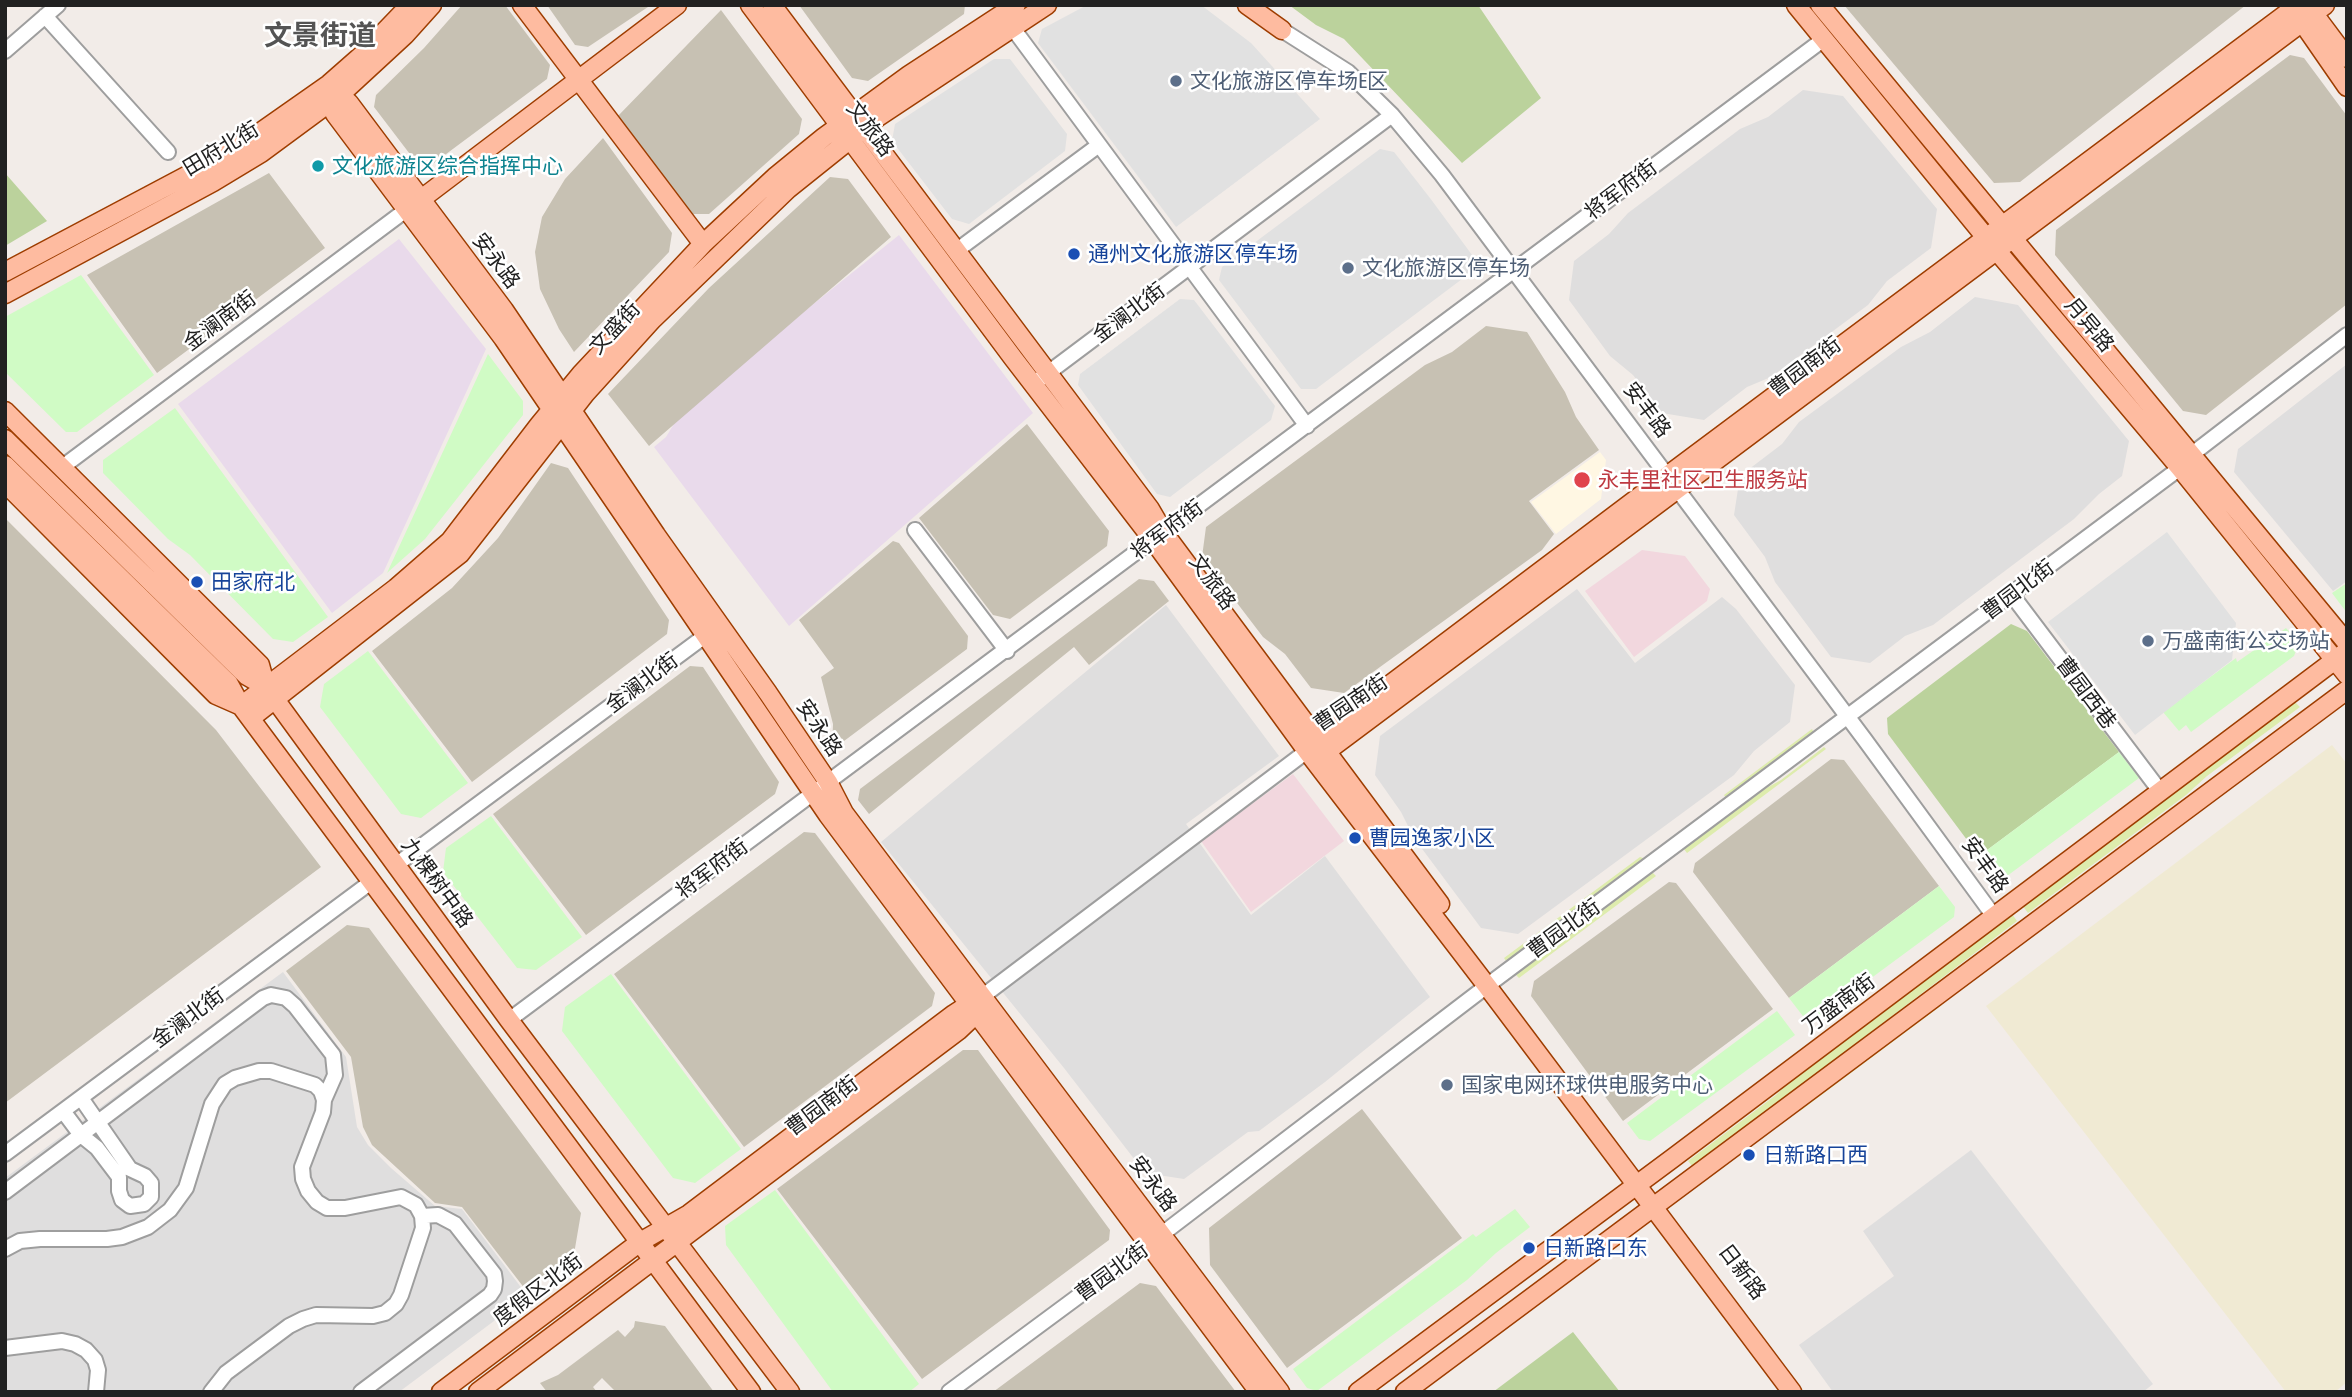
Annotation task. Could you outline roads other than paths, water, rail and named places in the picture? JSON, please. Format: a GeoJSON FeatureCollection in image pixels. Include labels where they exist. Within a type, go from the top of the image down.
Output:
{"type":"FeatureCollection","features":[{"type":"Feature","properties":{"kind":"main road","name":"田府北街"},"geometry":{"type":"LineString","coordinates":[[5,294],[237,168],[277,142],[330,93],[410,5]]}},
{"type":"Feature","properties":{"kind":"main road","name":"田府北街"},"geometry":{"type":"LineString","coordinates":[[5,272],[229,153],[330,93],[395,45],[432,5]]}},
{"type":"Feature","properties":{"kind":"main road"},"geometry":{"type":"LineString","coordinates":[[522,5],[703,244]]}},
{"type":"Feature","properties":{"kind":"main road","name":"金澜南街"},"geometry":{"type":"LineString","coordinates":[[413,205],[677,5]]}},
{"type":"Feature","properties":{"kind":"main road","name":"文旅路"},"geometry":{"type":"LineString","coordinates":[[750,5],[956,251],[1040,379]]}},
{"type":"Feature","properties":{"kind":"main road","name":"文旅路"},"geometry":{"type":"LineString","coordinates":[[772,5],[852,127],[1641,1182]]}},
{"type":"Feature","properties":{"kind":"main road","name":"文盛街"},"geometry":{"type":"LineString","coordinates":[[246,712],[450,541],[703,244],[775,177],[852,127],[877,117],[1006,13],[1047,5]]}},
{"type":"Feature","properties":{"kind":"main road","name":"安丰路"},"geometry":{"type":"LineString","coordinates":[[1248,5],[1282,30]]}},
{"type":"Feature","properties":{"kind":"main road","name":"月异路"},"geometry":{"type":"LineString","coordinates":[[1796,5],[1992,245],[2347,643]]}},
{"type":"Feature","properties":{"kind":"main road","name":"月异路"},"geometry":{"type":"LineString","coordinates":[[1820,5],[2008,233],[2185,462],[2341,655],[2347,676]]}},
{"type":"Feature","properties":{"kind":"main road"},"geometry":{"type":"LineString","coordinates":[[2306,9],[2347,58]]}},
{"type":"Feature","properties":{"kind":"main road"},"geometry":{"type":"LineString","coordinates":[[2306,9],[2347,87]]}},
{"type":"Feature","properties":{"kind":"main road","name":"曹园南街"},"geometry":{"type":"LineString","coordinates":[[1317,747],[2306,9]]}},
{"type":"Feature","properties":{"kind":"main road","name":"安永路"},"geometry":{"type":"LineString","coordinates":[[330,93],[335,114],[413,205],[503,338],[561,411],[821,787],[828,815],[1156,1239],[1280,1392]]}},
{"type":"Feature","properties":{"kind":"main road","name":"文盛街"},"geometry":{"type":"LineString","coordinates":[[561,411],[852,127]]}},
{"type":"Feature","properties":{"kind":"main road"},"geometry":{"type":"LineString","coordinates":[[5,411],[260,665],[270,693]]}},
{"type":"Feature","properties":{"kind":"main road","name":"九棵树中路"},"geometry":{"type":"LineString","coordinates":[[5,439],[247,676],[270,693],[509,1020],[790,1392]]}},
{"type":"Feature","properties":{"kind":"main road"},"geometry":{"type":"LineString","coordinates":[[5,465],[229,684],[246,712],[751,1392]]}},
{"type":"Feature","properties":{"kind":"main road"},"geometry":{"type":"LineString","coordinates":[[5,484],[216,695],[246,712]]}},
{"type":"Feature","properties":{"kind":"main road","name":"万盛南街"},"geometry":{"type":"LineString","coordinates":[[1358,1392],[2341,655]]}},
{"type":"Feature","properties":{"kind":"main road"},"geometry":{"type":"LineString","coordinates":[[1405,1392],[2347,690]]}},
{"type":"Feature","properties":{"kind":"main road","name":"曹园南街"},"geometry":{"type":"LineString","coordinates":[[671,1234],[690,1214],[976,1004]]}},
{"type":"Feature","properties":{"kind":"main road","name":"日新路"},"geometry":{"type":"LineString","coordinates":[[1641,1182],[1792,1392]]}},
{"type":"Feature","properties":{"kind":"main road","name":"日新路"},"geometry":{"type":"LineString","coordinates":[[1657,1204],[1803,1392]]}},
{"type":"Feature","properties":{"kind":"main road"},"geometry":{"type":"LineString","coordinates":[[478,1392],[653,1261],[671,1234]]}},
{"type":"Feature","properties":{"kind":"main road","name":"度假区北街"},"geometry":{"type":"LineString","coordinates":[[441,1392],[640,1242],[671,1234]]}},
{"type":"Feature","properties":{"kind":"main road","name":"安永路"},"geometry":{"type":"LineString","coordinates":[[1156,1239],[1259,1392]]}},
{"type":"Feature","properties":{"kind":"street"},"geometry":{"type":"LineString","coordinates":[[5,51],[58,5]]}},
{"type":"Feature","properties":{"kind":"street"},"geometry":{"type":"LineString","coordinates":[[1006,13],[1099,145],[1307,426]]}},
{"type":"Feature","properties":{"kind":"street"},"geometry":{"type":"LineString","coordinates":[[45,16],[168,152]]}},
{"type":"Feature","properties":{"kind":"street","name":"安丰路"},"geometry":{"type":"LineString","coordinates":[[1282,30],[1348,72],[1392,115],[1442,175],[1993,915]]}},
{"type":"Feature","properties":{"kind":"street","name":"将军府街"},"geometry":{"type":"LineString","coordinates":[[509,1020],[1824,39]]}},
{"type":"Feature","properties":{"kind":"street","name":"金澜北街"},"geometry":{"type":"LineString","coordinates":[[1040,379],[1392,115]]}},
{"type":"Feature","properties":{"kind":"street"},"geometry":{"type":"LineString","coordinates":[[956,251],[1099,145]]}},
{"type":"Feature","properties":{"kind":"street","name":"金澜南街"},"geometry":{"type":"LineString","coordinates":[[61,468],[413,205]]}},
{"type":"Feature","properties":{"kind":"street","name":"曹园北街"},"geometry":{"type":"LineString","coordinates":[[949,1392],[1156,1239],[1492,982],[2012,595],[2347,335]]}},
{"type":"Feature","properties":{"kind":"street"},"geometry":{"type":"LineString","coordinates":[[915,530],[1007,651]]}},
{"type":"Feature","properties":{"kind":"street","name":"曹园西巷"},"geometry":{"type":"LineString","coordinates":[[2012,595],[2160,791]]}},
{"type":"Feature","properties":{"kind":"street","name":"金澜北街"},"geometry":{"type":"LineString","coordinates":[[396,866],[713,631]]}},
{"type":"Feature","properties":{"kind":"street","name":"曹园南街"},"geometry":{"type":"LineString","coordinates":[[976,1004],[1317,747]]}},
{"type":"Feature","properties":{"kind":"street","name":"金澜北街"},"geometry":{"type":"LineString","coordinates":[[5,1154],[371,881]]}},
{"type":"Feature","properties":{"kind":"street"},"geometry":{"type":"LineString","coordinates":[[5,1192],[263,998],[271,995],[286,998],[295,1006],[332,1055],[335,1075],[302,1167],[308,1191],[317,1202],[327,1208],[345,1208],[401,1197],[416,1205],[422,1216],[423,1228],[401,1295],[396,1304],[385,1313],[373,1317],[316,1315],[303,1319],[289,1326],[226,1373],[211,1392]]}},
{"type":"Feature","properties":{"kind":"street"},"geometry":{"type":"LineString","coordinates":[[5,1249],[20,1241],[40,1239],[107,1240],[148,1227],[160,1219],[186,1188],[212,1104],[225,1084],[235,1078],[259,1071],[271,1071],[315,1085],[324,1100]]}},
{"type":"Feature","properties":{"kind":"street"},"geometry":{"type":"LineString","coordinates":[[63,1111],[119,1177],[118,1191],[122,1200],[130,1206],[144,1204],[152,1192],[151,1183],[145,1176],[130,1168],[80,1098]]}},
{"type":"Feature","properties":{"kind":"street"},"geometry":{"type":"LineString","coordinates":[[361,1392],[490,1295],[494,1289],[494,1274],[455,1224],[438,1215],[422,1216]]}},
{"type":"Feature","properties":{"kind":"street"},"geometry":{"type":"LineString","coordinates":[[5,1348],[62,1341],[75,1344],[86,1350],[95,1360],[98,1370],[96,1392]]}},
{"type":"Feature","properties":{"kind":"place","name":"文化旅游区停车场E区"},"geometry":{"type":"Point","coordinates":[1176,81]}},
{"type":"Feature","properties":{"kind":"place","name":"文化旅游区综合指挥中心"},"geometry":{"type":"Point","coordinates":[318,166]}},
{"type":"Feature","properties":{"kind":"place","name":"通州文化旅游区停车场"},"geometry":{"type":"Point","coordinates":[1074,254]}},
{"type":"Feature","properties":{"kind":"place","name":"文化旅游区停车场"},"geometry":{"type":"Point","coordinates":[1348,268]}},
{"type":"Feature","properties":{"kind":"place","name":"永丰里社区卫生服务站"},"geometry":{"type":"Point","coordinates":[1582,480]}},
{"type":"Feature","properties":{"kind":"place","name":"田家府北"},"geometry":{"type":"Point","coordinates":[197,582]}},
{"type":"Feature","properties":{"kind":"place","name":"万盛南街公交场站"},"geometry":{"type":"Point","coordinates":[2148,641]}},
{"type":"Feature","properties":{"kind":"place","name":"曹园逸家小区"},"geometry":{"type":"Point","coordinates":[1355,838]}},
{"type":"Feature","properties":{"kind":"place","name":"国家电网环球供电服务中心"},"geometry":{"type":"Point","coordinates":[1447,1085]}},
{"type":"Feature","properties":{"kind":"place","name":"日新路口西"},"geometry":{"type":"Point","coordinates":[1749,1155]}},
{"type":"Feature","properties":{"kind":"place","name":"日新路口东"},"geometry":{"type":"Point","coordinates":[1529,1248]}},
{"type":"Feature","properties":{"kind":"district","name":"文景街道"},"geometry":{"type":"Point","coordinates":[320,36]}}]}
